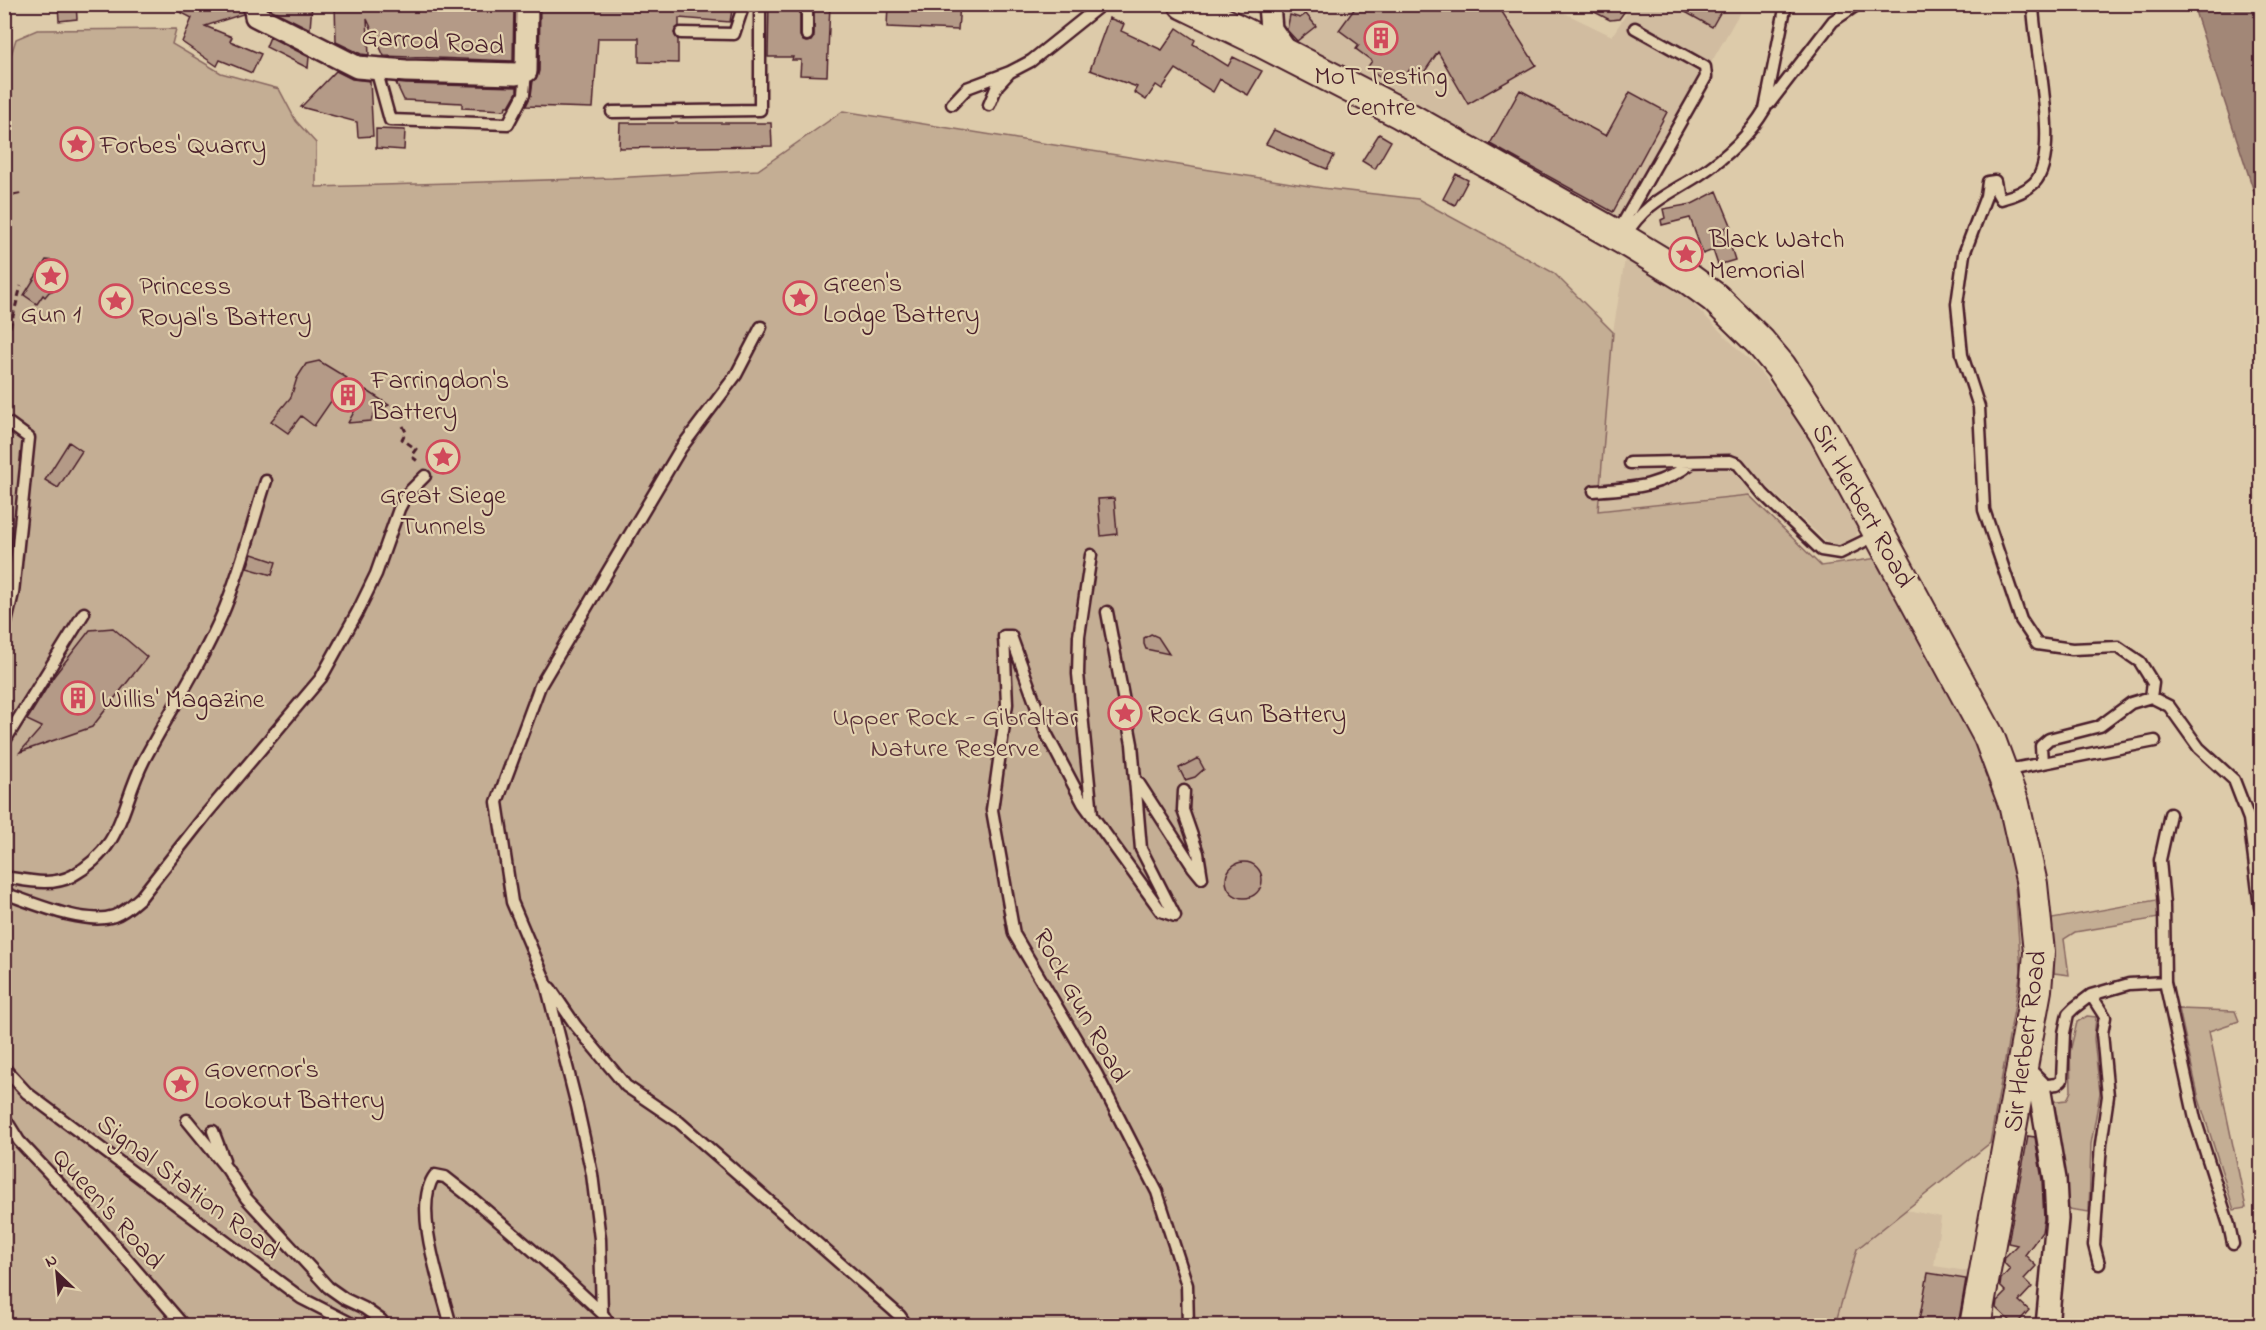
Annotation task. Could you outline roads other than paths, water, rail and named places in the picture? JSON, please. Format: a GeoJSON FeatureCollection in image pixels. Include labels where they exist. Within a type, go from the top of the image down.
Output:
{"type":"FeatureCollection","features":[{"type":"Feature","properties":{"kind":"main road","name":"Sir Herbert Road"},"geometry":{"type":"LineString","coordinates":[[1184,4],[1400,113],[1620,237],[1689,279],[1715,298],[1760,342],[1781,367],[1824,432],[1972,705],[2002,771],[2025,847],[2037,919],[2039,952],[2031,1079],[1975,1326]]}},
{"type":"Feature","properties":{"kind":"street","name":"Garrod Road"},"geometry":{"type":"LineString","coordinates":[[254,4],[256,15],[353,66],[505,74],[526,72],[527,4]]}},
{"type":"Feature","properties":{"kind":"street"},"geometry":{"type":"LineString","coordinates":[[1248,35],[1269,5]]}},
{"type":"Feature","properties":{"kind":"street"},"geometry":{"type":"LineString","coordinates":[[1269,5],[1271,29],[1291,58]]}},
{"type":"Feature","properties":{"kind":"street"},"geometry":{"type":"LineString","coordinates":[[2031,1079],[2055,1179],[2057,1203],[2047,1326]]}},
{"type":"Feature","properties":{"kind":"lane"},"geometry":{"type":"LineString","coordinates":[[681,33],[734,34],[744,4]]}},
{"type":"Feature","properties":{"kind":"lane"},"geometry":{"type":"LineString","coordinates":[[612,112],[760,110],[760,4]]}},
{"type":"Feature","properties":{"kind":"lane"},"geometry":{"type":"LineString","coordinates":[[807,4],[807,35]]}},
{"type":"Feature","properties":{"kind":"lane"},"geometry":{"type":"LineString","coordinates":[[952,104],[968,88],[1010,72],[1030,61],[1102,4]]}},
{"type":"Feature","properties":{"kind":"lane"},"geometry":{"type":"LineString","coordinates":[[1765,109],[1786,4]]}},
{"type":"Feature","properties":{"kind":"lane"},"geometry":{"type":"LineString","coordinates":[[1620,237],[1645,209],[1720,159],[1757,124],[1765,109],[1833,21],[1857,4]]}},
{"type":"Feature","properties":{"kind":"lane"},"geometry":{"type":"LineString","coordinates":[[2033,4],[2033,26],[2045,93],[2046,155],[2036,182],[2018,194],[2001,199],[1996,192],[1995,181],[1988,182],[1986,196],[1964,254],[1958,304],[1962,355],[1979,407],[1984,510],[2020,620],[2037,644],[2072,649],[2118,647],[2140,662],[2153,683],[2151,697]]}},
{"type":"Feature","properties":{"kind":"lane"},"geometry":{"type":"LineString","coordinates":[[1620,237],[1706,77],[1706,67],[1635,28]]}},
{"type":"Feature","properties":{"kind":"lane"},"geometry":{"type":"LineString","coordinates":[[376,69],[390,120],[508,124],[524,94],[526,72]]}},
{"type":"Feature","properties":{"kind":"lane"},"geometry":{"type":"LineString","coordinates":[[988,105],[997,86],[1010,72]]}},
{"type":"Feature","properties":{"kind":"lane"},"geometry":{"type":"LineString","coordinates":[[602,1313],[600,1239],[592,1174],[545,980],[512,902],[497,802],[540,686],[681,448],[736,375],[761,327]]}},
{"type":"Feature","properties":{"kind":"lane"},"geometry":{"type":"LineString","coordinates":[[4,631],[13,593],[29,438],[10,424]]}},
{"type":"Feature","properties":{"kind":"lane"},"geometry":{"type":"LineString","coordinates":[[1630,463],[1730,461],[1738,464],[1763,494],[1821,550],[1840,553],[1880,534]]}},
{"type":"Feature","properties":{"kind":"lane"},"geometry":{"type":"LineString","coordinates":[[1594,491],[1636,488],[1662,481],[1694,462]]}},
{"type":"Feature","properties":{"kind":"lane"},"geometry":{"type":"LineString","coordinates":[[4,893],[83,917],[98,919],[115,916],[141,897],[207,813],[321,678],[376,574],[399,509],[407,494],[425,476]]}},
{"type":"Feature","properties":{"kind":"lane"},"geometry":{"type":"LineString","coordinates":[[4,877],[36,882],[69,878],[97,856],[115,835],[144,760],[179,701],[222,615],[266,481]]}},
{"type":"Feature","properties":{"kind":"lane"},"geometry":{"type":"LineString","coordinates":[[1090,555],[1079,636],[1078,674],[1092,815]]}},
{"type":"Feature","properties":{"kind":"lane"},"geometry":{"type":"LineString","coordinates":[[1107,612],[1132,744],[1136,779],[1202,878],[1198,853],[1183,810],[1184,791]]}},
{"type":"Feature","properties":{"kind":"lane"},"geometry":{"type":"LineString","coordinates":[[4,742],[84,613]]}},
{"type":"Feature","properties":{"kind":"lane","name":"Rock Gun Road"},"geometry":{"type":"LineString","coordinates":[[1136,779],[1141,849],[1175,916],[1161,910],[1083,803],[1046,733],[1011,636],[1004,636],[1007,704],[992,810],[1014,934],[1096,1073],[1158,1192],[1187,1284],[1188,1326]]}},
{"type":"Feature","properties":{"kind":"lane"},"geometry":{"type":"LineString","coordinates":[[2042,763],[2041,746],[2049,740],[2100,726],[2132,703],[2151,697],[2169,706],[2199,748],[2234,780],[2249,819],[2260,908]]}},
{"type":"Feature","properties":{"kind":"lane"},"geometry":{"type":"LineString","coordinates":[[2002,771],[2154,741]]}},
{"type":"Feature","properties":{"kind":"lane"},"geometry":{"type":"LineString","coordinates":[[2170,814],[2160,860],[2164,905],[2165,982],[2195,1119],[2233,1244]]}},
{"type":"Feature","properties":{"kind":"lane"},"geometry":{"type":"LineString","coordinates":[[545,980],[576,1026],[626,1086],[679,1122],[900,1316],[907,1326]]}},
{"type":"Feature","properties":{"kind":"lane"},"geometry":{"type":"LineString","coordinates":[[2031,1079],[2057,1084],[2062,1080],[2064,1033],[2068,1014],[2091,995],[2129,984],[2165,982]]}},
{"type":"Feature","properties":{"kind":"lane"},"geometry":{"type":"LineString","coordinates":[[2091,995],[2105,1017],[2102,1033],[2108,1096],[2101,1144],[2094,1245],[2099,1264]]}},
{"type":"Feature","properties":{"kind":"lane","name":"Signal Station Road"},"geometry":{"type":"LineString","coordinates":[[4,1068],[27,1093],[301,1298],[356,1326]]}},
{"type":"Feature","properties":{"kind":"lane","name":"Queen's Road"},"geometry":{"type":"LineString","coordinates":[[4,1117],[19,1141],[86,1212],[184,1326]]}},
{"type":"Feature","properties":{"kind":"lane"},"geometry":{"type":"LineString","coordinates":[[187,1120],[227,1169],[246,1198],[328,1287],[364,1308],[381,1320],[385,1326]]}},
{"type":"Feature","properties":{"kind":"lane"},"geometry":{"type":"LineString","coordinates":[[213,1131],[227,1169]]}},
{"type":"Feature","properties":{"kind":"lane"},"geometry":{"type":"LineString","coordinates":[[451,1326],[426,1227],[428,1184],[435,1175],[445,1177],[473,1199],[558,1272],[602,1313],[610,1326]]}},
{"type":"Feature","properties":{"kind":"place","name":"MoT Testing Centre"},"geometry":{"type":"Point","coordinates":[1381,38]}},
{"type":"Feature","properties":{"kind":"place","name":"Forbes' Quarry"},"geometry":{"type":"Point","coordinates":[77,144]}},
{"type":"Feature","properties":{"kind":"place","name":"Black Watch Memorial"},"geometry":{"type":"Point","coordinates":[1686,254]}},
{"type":"Feature","properties":{"kind":"place","name":"Gun 1"},"geometry":{"type":"Point","coordinates":[51,276]}},
{"type":"Feature","properties":{"kind":"place","name":"Green's Lodge Battery"},"geometry":{"type":"Point","coordinates":[800,298]}},
{"type":"Feature","properties":{"kind":"place","name":"Princess Royal's Battery"},"geometry":{"type":"Point","coordinates":[116,301]}},
{"type":"Feature","properties":{"kind":"place","name":"Farringdon's Battery"},"geometry":{"type":"Point","coordinates":[348,395]}},
{"type":"Feature","properties":{"kind":"place","name":"Great Siege Tunnels"},"geometry":{"type":"Point","coordinates":[443,457]}},
{"type":"Feature","properties":{"kind":"place","name":"Willis' Magazine"},"geometry":{"type":"Point","coordinates":[78,698]}},
{"type":"Feature","properties":{"kind":"place","name":"Rock Gun Battery"},"geometry":{"type":"Point","coordinates":[1125,713]}},
{"type":"Feature","properties":{"kind":"place","name":"Governor's Lookout Battery"},"geometry":{"type":"Point","coordinates":[181,1084]}},
{"type":"Feature","properties":{"kind":"park label","name":"Upper Rock - Gibraltar Nature Reserve"},"geometry":{"type":"Point","coordinates":[955,732]}}]}
